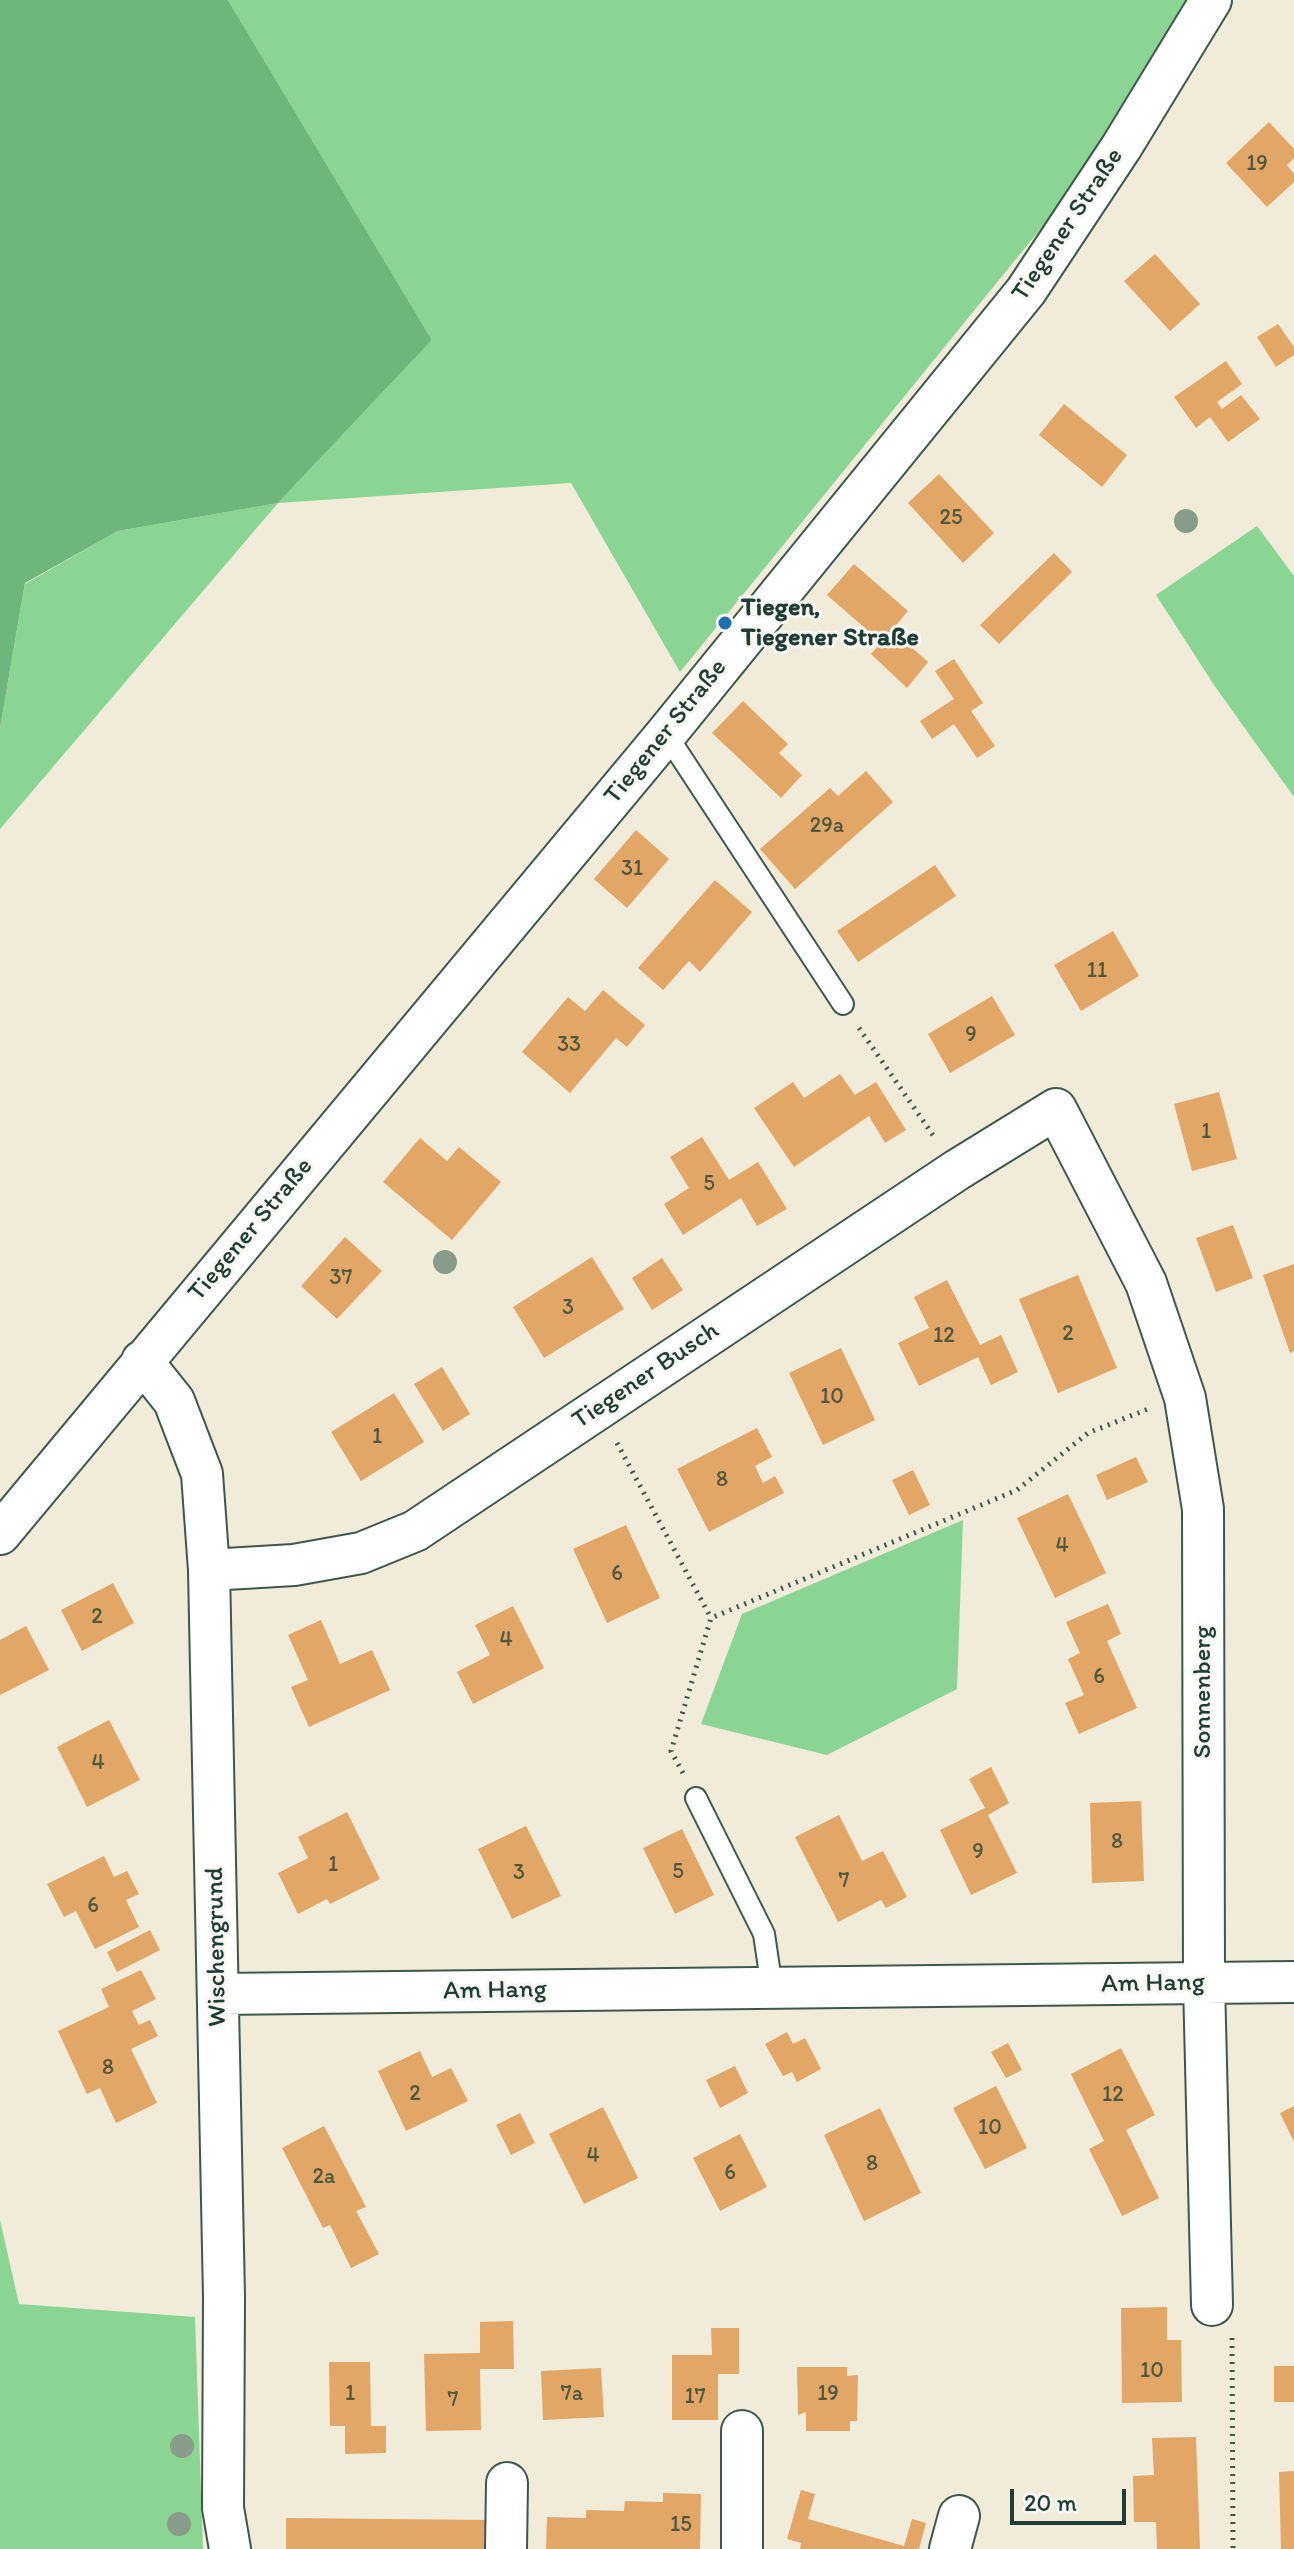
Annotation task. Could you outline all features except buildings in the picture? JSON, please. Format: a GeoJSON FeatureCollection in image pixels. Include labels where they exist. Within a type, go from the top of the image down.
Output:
{"type":"FeatureCollection","features":[{"type":"Feature","properties":{"kind":"street","name":"Tiegener Straße"},"geometry":{"type":"LineString","coordinates":[[0,1534],[666,734],[1026,291],[1122,146],[1211,0]]}},
{"type":"Feature","properties":{"kind":"street","name":"Tiegener Busch"},"geometry":{"type":"LineString","coordinates":[[209,1570],[294,1565],[361,1553],[415,1531],[957,1170],[1056,1109]]}},
{"type":"Feature","properties":{"kind":"street","name":"Sonnenberg"},"geometry":{"type":"LineString","coordinates":[[1056,1109],[1146,1283],[1185,1398],[1203,1509],[1204,1983],[1212,2305]]}},
{"type":"Feature","properties":{"kind":"street","name":"Wischengrund"},"geometry":{"type":"LineString","coordinates":[[142,1361],[174,1401],[202,1474],[209,1570],[218,1994],[224,2297],[223,2508],[230,2549]]}},
{"type":"Feature","properties":{"kind":"street","name":"Am Hang"},"geometry":{"type":"LineString","coordinates":[[218,1994],[1294,1982]]}},
{"type":"Feature","properties":{"kind":"street"},"geometry":{"type":"LineString","coordinates":[[742,2431],[742,2549]]}},
{"type":"Feature","properties":{"kind":"street"},"geometry":{"type":"LineString","coordinates":[[506,2549],[507,2483]]}},
{"type":"Feature","properties":{"kind":"lane"},"geometry":{"type":"LineString","coordinates":[[666,734],[843,1004]]}},
{"type":"Feature","properties":{"kind":"lane"},"geometry":{"type":"LineString","coordinates":[[696,1798],[764,1934],[772,1988]]}},
{"type":"Feature","properties":{"kind":"path"},"geometry":{"type":"LineString","coordinates":[[843,1004],[957,1170]]}},
{"type":"Feature","properties":{"kind":"path"},"geometry":{"type":"LineString","coordinates":[[711,1618],[1017,1490],[1088,1433],[1185,1398]]}},
{"type":"Feature","properties":{"kind":"path"},"geometry":{"type":"LineString","coordinates":[[598,1408],[711,1618],[671,1751],[696,1798]]}},
{"type":"Feature","properties":{"kind":"path"},"geometry":{"type":"LineString","coordinates":[[1212,2305],[1232,2331],[1233,2549]]}},
{"type":"Feature","properties":{"kind":"green space"},"geometry":{"type":"Polygon","coordinates":[[[0,0],[228,0],[432,340],[278,503],[118,531],[25,583],[0,728],[0,0]]]}},
{"type":"Feature","properties":{"kind":"green space"},"geometry":{"type":"Polygon","coordinates":[[[228,0],[1186,0],[1060,205],[680,672],[571,483],[278,503],[432,340],[228,0]]]}},
{"type":"Feature","properties":{"kind":"green space"},"geometry":{"type":"Polygon","coordinates":[[[278,503],[0,829],[0,728],[25,584],[118,531],[278,503]]]}},
{"type":"Feature","properties":{"kind":"green space"},"geometry":{"type":"Polygon","coordinates":[[[1257,526],[1294,576],[1294,797],[1214,685],[1156,595],[1257,526]]]}},
{"type":"Feature","properties":{"kind":"green space"},"geometry":{"type":"Polygon","coordinates":[[[963,1520],[957,1689],[827,1755],[701,1724],[742,1614],[963,1520]]]}},
{"type":"Feature","properties":{"kind":"green space"},"geometry":{"type":"Polygon","coordinates":[[[0,2220],[19,2304],[195,2317],[203,2549],[0,2549],[0,2220]]]}},
{"type":"Feature","properties":{"kind":"place","name":"Tiegen, Tiegener Straße"},"geometry":{"type":"Point","coordinates":[725,623]}}]}
